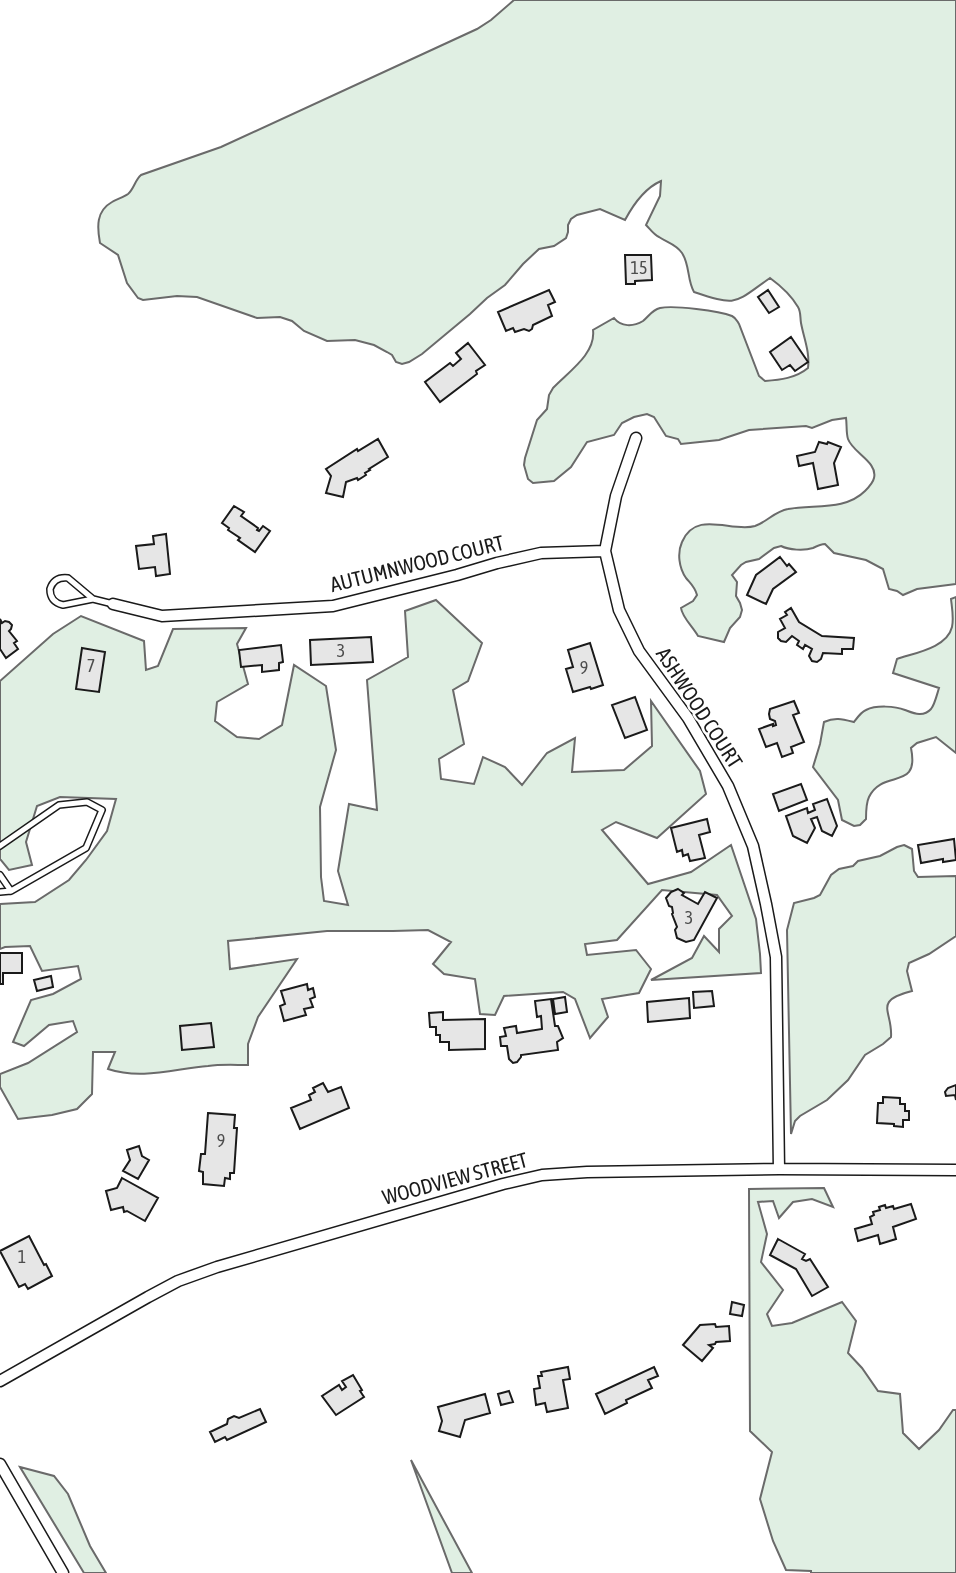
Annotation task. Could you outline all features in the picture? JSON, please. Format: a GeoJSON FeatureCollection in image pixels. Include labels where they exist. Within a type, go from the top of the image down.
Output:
{"type":"FeatureCollection","features":[{"type":"Feature","properties":{"kind":"street","name":"ASHWOOD COURT"},"geometry":{"type":"LineString","coordinates":[[636,438],[615,496],[605,551],[619,610],[639,651],[688,718],[728,786],[753,846],[776,957],[779,1169]]}},
{"type":"Feature","properties":{"kind":"street","name":"AUTUMNWOOD COURT"},"geometry":{"type":"LineString","coordinates":[[113,604],[162,616],[333,606],[457,575],[497,562],[541,553],[605,551]]}},
{"type":"Feature","properties":{"kind":"street","name":"WOODVIEW STREET"},"geometry":{"type":"LineString","coordinates":[[0,1381],[178,1281],[503,1184],[542,1175],[779,1169],[956,1170]]}},
{"type":"Feature","properties":{"kind":"street"},"geometry":{"type":"LineString","coordinates":[[0,1464],[63,1573]]}},
{"type":"Feature","properties":{"kind":"lane"},"geometry":{"type":"LineString","coordinates":[[93,599],[64,577],[55,580],[50,589],[51,598],[60,604],[93,599],[113,604]]}},
{"type":"Feature","properties":{"kind":"lane"},"geometry":{"type":"LineString","coordinates":[[0,846],[59,805],[87,802],[102,810],[86,848],[11,891],[0,892]]}},
{"type":"Feature","properties":{"kind":"lane"},"geometry":{"type":"LineString","coordinates":[[0,875],[11,891]]}},
{"type":"Feature","properties":{"kind":"green space"},"geometry":{"type":"Polygon","coordinates":[[[514,0],[956,0],[956,584],[917,589],[903,595],[889,589],[883,569],[866,560],[834,553],[825,544],[801,550],[781,546],[759,559],[746,562],[732,575],[737,582],[736,596],[742,610],[724,642],[698,636],[686,618],[681,608],[693,601],[697,595],[682,570],[680,560],[680,546],[688,532],[705,524],[755,526],[783,510],[848,502],[871,485],[874,472],[869,462],[848,439],[846,418],[812,428],[806,426],[749,430],[719,440],[681,444],[678,439],[666,436],[654,417],[647,414],[622,423],[614,435],[587,442],[571,467],[554,481],[533,483],[528,479],[525,458],[537,420],[547,409],[549,395],[586,355],[593,339],[593,330],[614,318],[627,325],[635,324],[643,321],[655,310],[667,307],[726,314],[739,324],[759,376],[765,381],[793,376],[808,368],[799,309],[789,295],[770,278],[735,300],[720,300],[694,292],[682,253],[655,235],[646,225],[660,196],[661,181],[640,197],[625,220],[600,209],[571,219],[566,238],[554,246],[539,249],[505,285],[422,354],[402,364],[374,345],[355,340],[327,341],[280,317],[257,318],[197,297],[138,298],[127,283],[118,255],[100,243],[98,225],[103,210],[128,194],[141,175],[221,147],[477,29],[514,0]]]}},
{"type":"Feature","properties":{"kind":"green space"},"geometry":{"type":"Polygon","coordinates":[[[956,597],[956,753],[936,737],[917,743],[911,748],[910,770],[905,775],[875,788],[868,799],[866,819],[860,825],[854,826],[842,820],[838,800],[813,767],[824,722],[839,719],[854,722],[864,711],[875,707],[896,708],[918,714],[931,709],[939,688],[893,673],[897,659],[929,649],[949,634],[953,620],[951,599],[956,597]]]}},
{"type":"Feature","properties":{"kind":"green space"},"geometry":{"type":"Polygon","coordinates":[[[436,600],[482,643],[468,681],[453,690],[464,744],[439,759],[441,779],[474,784],[483,757],[505,767],[522,785],[547,753],[575,738],[572,772],[624,770],[652,746],[651,701],[700,771],[706,794],[657,838],[616,822],[602,830],[648,884],[691,872],[731,845],[756,919],[761,973],[651,980],[692,958],[704,936],[719,952],[719,929],[732,916],[717,895],[662,890],[617,940],[585,944],[587,955],[636,950],[651,969],[639,993],[602,999],[608,1017],[590,1038],[575,999],[563,992],[504,996],[495,1015],[480,1014],[475,979],[444,974],[433,964],[451,942],[428,930],[327,931],[228,941],[230,969],[297,959],[258,1017],[248,1044],[248,1065],[218,1065],[133,1074],[108,1069],[115,1052],[93,1052],[92,1094],[77,1109],[18,1119],[0,1087],[0,1074],[28,1063],[77,1032],[73,1021],[49,1025],[24,1046],[13,1042],[31,1000],[53,994],[81,979],[78,966],[42,971],[30,946],[0,949],[0,904],[35,902],[69,880],[107,831],[116,799],[60,797],[37,806],[26,842],[32,865],[9,870],[0,859],[0,681],[53,634],[81,616],[144,641],[146,670],[158,666],[173,629],[246,628],[237,644],[248,684],[217,702],[215,721],[237,737],[259,739],[282,725],[294,665],[326,686],[336,750],[320,807],[321,877],[324,901],[348,905],[338,871],[349,804],[377,810],[367,680],[408,657],[405,611],[436,600]]]}},
{"type":"Feature","properties":{"kind":"green space"},"geometry":{"type":"Polygon","coordinates":[[[904,845],[912,849],[914,871],[918,877],[956,876],[956,936],[929,954],[909,963],[907,971],[912,991],[888,1003],[891,1037],[865,1055],[848,1080],[827,1100],[800,1116],[795,1121],[791,1134],[787,930],[794,903],[820,895],[831,875],[839,869],[904,845]]]}},
{"type":"Feature","properties":{"kind":"green space"},"geometry":{"type":"Polygon","coordinates":[[[824,1188],[833,1207],[812,1199],[793,1202],[779,1218],[773,1201],[758,1202],[767,1234],[761,1262],[783,1290],[767,1314],[772,1326],[792,1323],[842,1302],[856,1321],[848,1353],[878,1391],[900,1394],[903,1433],[919,1449],[939,1430],[953,1410],[956,1410],[956,1573],[811,1573],[786,1570],[773,1541],[760,1499],[772,1452],[750,1431],[749,1189],[824,1188]]]}},
{"type":"Feature","properties":{"kind":"green space"},"geometry":{"type":"Polygon","coordinates":[[[411,1460],[472,1573],[452,1573],[411,1460]]]}},
{"type":"Feature","properties":{"kind":"green space"},"geometry":{"type":"Polygon","coordinates":[[[20,1467],[54,1476],[68,1494],[90,1546],[106,1573],[84,1573],[20,1467]]]}},
{"type":"Feature","properties":{"kind":"building"},"geometry":{"type":"Polygon","coordinates":[[[625,255],[651,255],[652,280],[626,284],[625,255]]]}},
{"type":"Feature","properties":{"kind":"building"},"geometry":{"type":"Polygon","coordinates":[[[549,290],[555,302],[548,305],[552,316],[533,325],[529,331],[524,329],[515,332],[513,328],[506,331],[498,312],[549,290]]]}},
{"type":"Feature","properties":{"kind":"building"},"geometry":{"type":"Polygon","coordinates":[[[768,290],[779,307],[769,313],[758,297],[768,290]]]}},
{"type":"Feature","properties":{"kind":"building"},"geometry":{"type":"Polygon","coordinates":[[[791,337],[808,362],[795,371],[790,365],[782,370],[770,352],[791,337]]]}},
{"type":"Feature","properties":{"kind":"building"},"geometry":{"type":"Polygon","coordinates":[[[468,343],[485,365],[440,402],[425,382],[450,363],[453,366],[461,359],[456,353],[468,343]]]}},
{"type":"Feature","properties":{"kind":"building"},"geometry":{"type":"Polygon","coordinates":[[[378,439],[388,457],[358,480],[357,478],[346,482],[343,497],[326,493],[331,476],[326,469],[378,439]]]}},
{"type":"Feature","properties":{"kind":"building"},"geometry":{"type":"Polygon","coordinates":[[[819,442],[841,447],[834,463],[838,485],[818,489],[813,463],[799,466],[797,456],[815,452],[819,442]]]}},
{"type":"Feature","properties":{"kind":"building"},"geometry":{"type":"Polygon","coordinates":[[[234,506],[244,512],[241,516],[258,528],[257,530],[263,526],[270,531],[255,552],[238,540],[240,538],[222,523],[234,506]]]}},
{"type":"Feature","properties":{"kind":"building"},"geometry":{"type":"Polygon","coordinates":[[[166,534],[170,574],[156,576],[155,567],[139,569],[136,546],[154,544],[153,536],[166,534]]]}},
{"type":"Feature","properties":{"kind":"building"},"geometry":{"type":"Polygon","coordinates":[[[780,557],[796,572],[773,589],[766,604],[747,595],[756,575],[780,557]]]}},
{"type":"Feature","properties":{"kind":"building"},"geometry":{"type":"Polygon","coordinates":[[[791,608],[799,622],[822,636],[854,638],[853,649],[842,649],[842,654],[823,653],[817,662],[812,661],[809,656],[812,649],[805,645],[803,649],[797,645],[799,641],[792,636],[786,642],[781,641],[778,632],[785,628],[780,619],[787,615],[785,612],[791,608]]]}},
{"type":"Feature","properties":{"kind":"building"},"geometry":{"type":"Polygon","coordinates":[[[0,619],[2,623],[5,621],[12,625],[9,631],[17,641],[14,643],[18,649],[6,658],[0,649],[0,619]]]}},
{"type":"Feature","properties":{"kind":"building"},"geometry":{"type":"Polygon","coordinates":[[[371,637],[373,662],[311,665],[310,640],[371,637]]]}},
{"type":"Feature","properties":{"kind":"building"},"geometry":{"type":"Polygon","coordinates":[[[590,643],[603,685],[573,692],[566,669],[573,667],[568,650],[590,643]]]}},
{"type":"Feature","properties":{"kind":"building"},"geometry":{"type":"Polygon","coordinates":[[[281,645],[283,662],[279,663],[279,670],[262,672],[262,665],[241,667],[239,650],[281,645]]]}},
{"type":"Feature","properties":{"kind":"building"},"geometry":{"type":"Polygon","coordinates":[[[82,648],[105,652],[99,692],[76,689],[82,648]]]}},
{"type":"Feature","properties":{"kind":"building"},"geometry":{"type":"Polygon","coordinates":[[[635,697],[647,730],[625,738],[612,705],[635,697]]]}},
{"type":"Feature","properties":{"kind":"building"},"geometry":{"type":"Polygon","coordinates":[[[794,701],[799,713],[793,715],[804,742],[791,747],[793,753],[782,757],[777,743],[766,747],[759,729],[776,725],[775,721],[770,719],[770,709],[794,701]]]}},
{"type":"Feature","properties":{"kind":"building"},"geometry":{"type":"Polygon","coordinates":[[[801,784],[807,800],[779,811],[773,794],[801,784]]]}},
{"type":"Feature","properties":{"kind":"building"},"geometry":{"type":"Polygon","coordinates":[[[827,799],[837,826],[832,836],[822,831],[817,817],[811,819],[815,828],[807,843],[793,836],[786,816],[807,808],[808,813],[815,810],[813,804],[827,799]]]}},
{"type":"Feature","properties":{"kind":"building"},"geometry":{"type":"Polygon","coordinates":[[[707,819],[710,832],[699,835],[705,858],[690,861],[688,854],[683,856],[682,850],[677,852],[671,828],[707,819]]]}},
{"type":"Feature","properties":{"kind":"building"},"geometry":{"type":"Polygon","coordinates":[[[954,839],[956,860],[943,862],[943,859],[921,863],[918,845],[954,839]]]}},
{"type":"Feature","properties":{"kind":"building"},"geometry":{"type":"Polygon","coordinates":[[[678,889],[684,893],[682,895],[698,904],[705,892],[717,898],[694,940],[686,942],[677,938],[672,907],[666,898],[678,889]]]}},
{"type":"Feature","properties":{"kind":"building"},"geometry":{"type":"Polygon","coordinates":[[[0,953],[22,953],[22,973],[3,973],[3,984],[0,984],[0,953]]]}},
{"type":"Feature","properties":{"kind":"building"},"geometry":{"type":"Polygon","coordinates":[[[51,976],[53,987],[37,991],[34,980],[51,976]]]}},
{"type":"Feature","properties":{"kind":"building"},"geometry":{"type":"Polygon","coordinates":[[[307,984],[308,990],[313,988],[315,997],[310,999],[313,1007],[304,1009],[306,1015],[284,1021],[280,1006],[285,1004],[281,991],[307,984]]]}},
{"type":"Feature","properties":{"kind":"building"},"geometry":{"type":"Polygon","coordinates":[[[712,991],[714,1006],[694,1008],[693,992],[712,991]]]}},
{"type":"Feature","properties":{"kind":"building"},"geometry":{"type":"Polygon","coordinates":[[[565,997],[567,1012],[555,1014],[553,999],[565,997]]]}},
{"type":"Feature","properties":{"kind":"building"},"geometry":{"type":"Polygon","coordinates":[[[689,998],[690,1018],[648,1022],[647,1002],[689,998]]]}},
{"type":"Feature","properties":{"kind":"building"},"geometry":{"type":"Polygon","coordinates":[[[551,999],[555,1026],[558,1026],[563,1038],[557,1042],[558,1050],[521,1055],[517,1062],[513,1063],[509,1059],[507,1046],[501,1046],[500,1037],[506,1036],[504,1028],[516,1026],[517,1033],[542,1029],[541,1016],[537,1017],[535,1001],[551,999]]]}},
{"type":"Feature","properties":{"kind":"building"},"geometry":{"type":"Polygon","coordinates":[[[443,1012],[443,1020],[485,1019],[485,1049],[449,1050],[449,1042],[440,1042],[436,1027],[430,1027],[429,1013],[443,1012]]]}},
{"type":"Feature","properties":{"kind":"building"},"geometry":{"type":"Polygon","coordinates":[[[211,1023],[214,1047],[182,1050],[180,1026],[211,1023]]]}},
{"type":"Feature","properties":{"kind":"building"},"geometry":{"type":"Polygon","coordinates":[[[323,1083],[328,1092],[341,1087],[349,1108],[300,1129],[291,1108],[311,1100],[309,1095],[315,1092],[313,1088],[323,1083]]]}},
{"type":"Feature","properties":{"kind":"building"},"geometry":{"type":"Polygon","coordinates":[[[956,1085],[956,1100],[955,1095],[946,1096],[945,1092],[956,1085]]]}},
{"type":"Feature","properties":{"kind":"building"},"geometry":{"type":"Polygon","coordinates":[[[883,1097],[900,1098],[900,1104],[905,1104],[905,1111],[909,1111],[909,1120],[903,1120],[903,1127],[877,1123],[878,1103],[883,1103],[883,1097]]]}},
{"type":"Feature","properties":{"kind":"building"},"geometry":{"type":"Polygon","coordinates":[[[208,1113],[235,1115],[234,1128],[237,1128],[234,1173],[230,1173],[230,1179],[225,1178],[224,1186],[203,1184],[203,1172],[199,1171],[201,1154],[205,1154],[208,1113]]]}},
{"type":"Feature","properties":{"kind":"building"},"geometry":{"type":"Polygon","coordinates":[[[139,1146],[142,1156],[149,1160],[138,1179],[123,1171],[130,1160],[127,1150],[139,1146]]]}},
{"type":"Feature","properties":{"kind":"building"},"geometry":{"type":"Polygon","coordinates":[[[122,1178],[158,1198],[145,1221],[127,1211],[124,1212],[123,1207],[111,1210],[106,1191],[117,1188],[122,1178]]]}},
{"type":"Feature","properties":{"kind":"building"},"geometry":{"type":"Polygon","coordinates":[[[911,1204],[916,1219],[893,1227],[896,1239],[880,1244],[878,1235],[858,1241],[855,1229],[872,1224],[870,1217],[874,1215],[873,1212],[880,1210],[879,1207],[893,1206],[894,1209],[911,1204]]]}},
{"type":"Feature","properties":{"kind":"building"},"geometry":{"type":"Polygon","coordinates":[[[29,1236],[52,1276],[28,1289],[25,1284],[19,1287],[0,1251],[29,1236]]]}},
{"type":"Feature","properties":{"kind":"building"},"geometry":{"type":"Polygon","coordinates":[[[778,1239],[805,1254],[802,1259],[810,1259],[828,1287],[812,1296],[796,1269],[770,1255],[778,1239]]]}},
{"type":"Feature","properties":{"kind":"building"},"geometry":{"type":"Polygon","coordinates":[[[732,1302],[744,1305],[742,1316],[730,1314],[732,1302]]]}},
{"type":"Feature","properties":{"kind":"building"},"geometry":{"type":"Polygon","coordinates":[[[715,1324],[716,1327],[729,1326],[730,1341],[709,1345],[713,1348],[702,1361],[683,1345],[700,1325],[715,1324]]]}},
{"type":"Feature","properties":{"kind":"building"},"geometry":{"type":"Polygon","coordinates":[[[568,1367],[570,1379],[563,1380],[568,1408],[547,1412],[545,1403],[536,1405],[534,1389],[540,1388],[538,1376],[542,1376],[541,1372],[568,1367]]]}},
{"type":"Feature","properties":{"kind":"building"},"geometry":{"type":"Polygon","coordinates":[[[654,1367],[658,1376],[648,1380],[652,1388],[605,1414],[596,1394],[654,1367]]]}},
{"type":"Feature","properties":{"kind":"building"},"geometry":{"type":"Polygon","coordinates":[[[353,1375],[364,1397],[336,1415],[322,1396],[339,1385],[342,1390],[346,1387],[342,1381],[353,1375]]]}},
{"type":"Feature","properties":{"kind":"building"},"geometry":{"type":"Polygon","coordinates":[[[509,1391],[513,1402],[501,1405],[498,1394],[509,1391]]]}},
{"type":"Feature","properties":{"kind":"building"},"geometry":{"type":"Polygon","coordinates":[[[485,1394],[490,1413],[465,1420],[460,1437],[439,1431],[442,1421],[438,1407],[485,1394]]]}},
{"type":"Feature","properties":{"kind":"building"},"geometry":{"type":"Polygon","coordinates":[[[260,1409],[266,1422],[227,1440],[225,1437],[215,1442],[210,1432],[227,1424],[228,1419],[234,1416],[239,1418],[260,1409]]]}}]}
